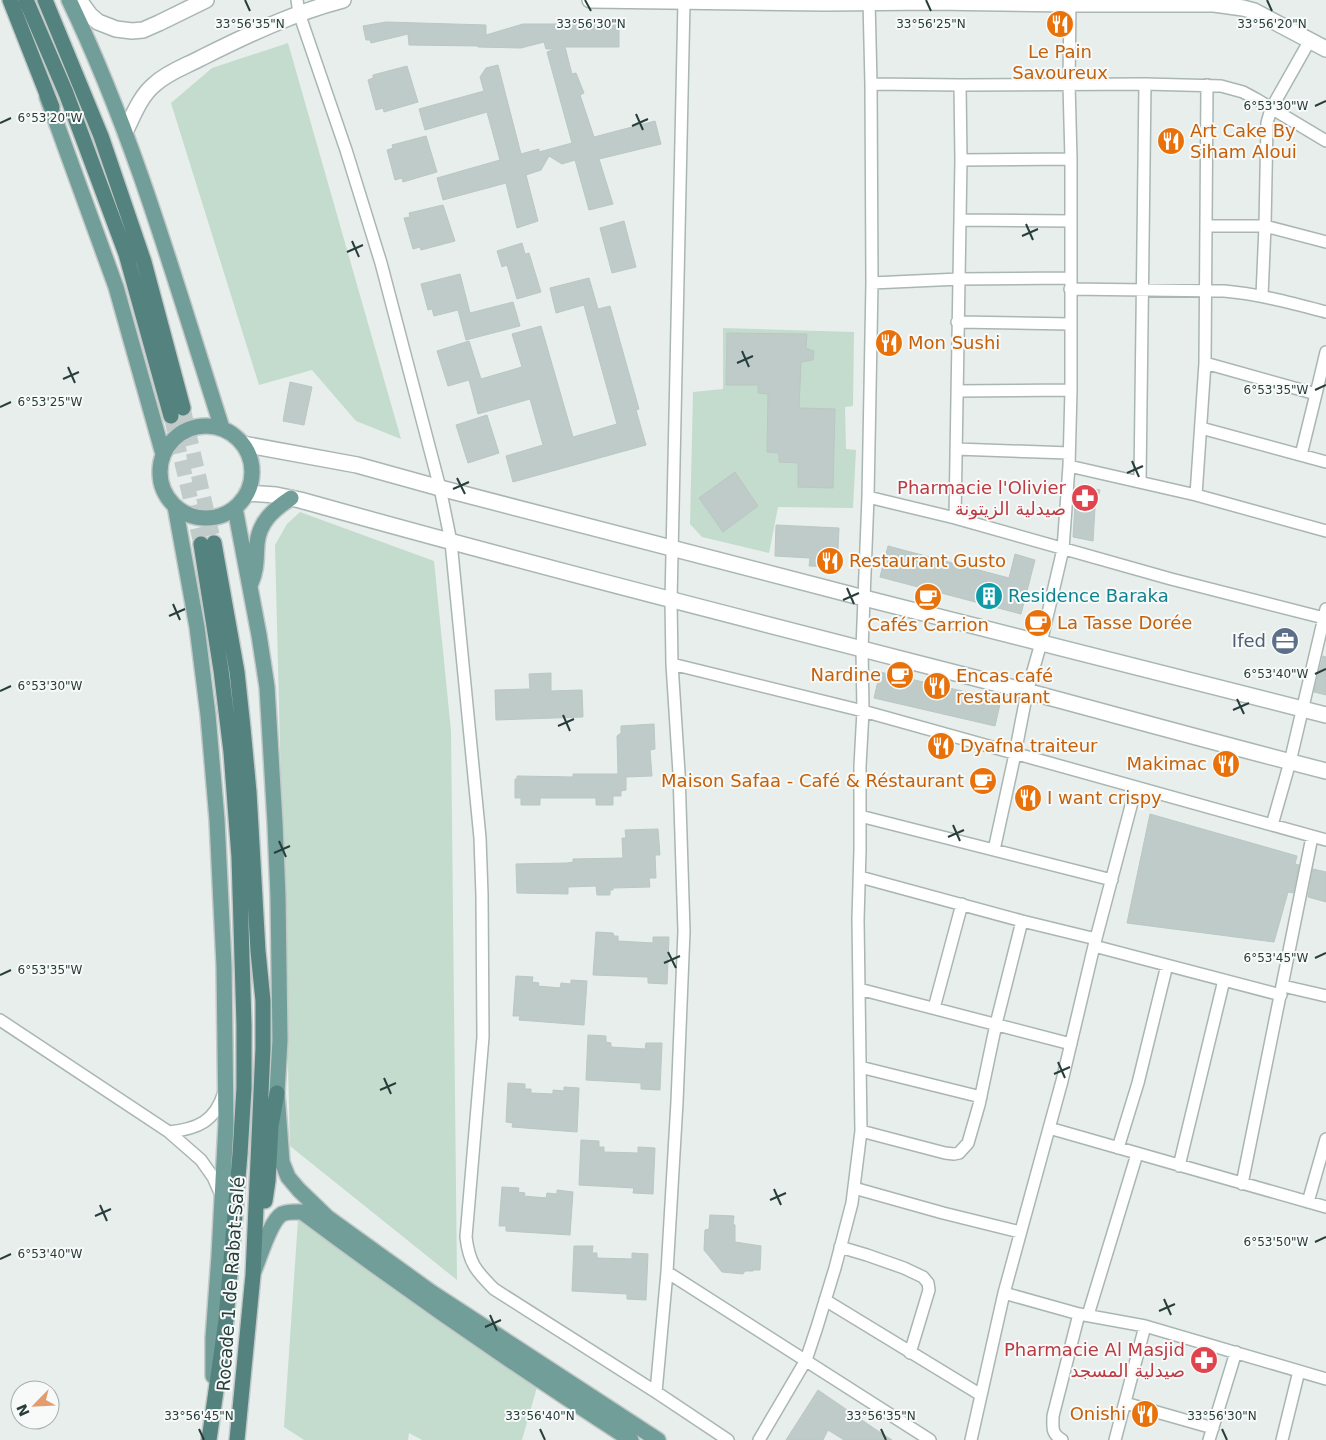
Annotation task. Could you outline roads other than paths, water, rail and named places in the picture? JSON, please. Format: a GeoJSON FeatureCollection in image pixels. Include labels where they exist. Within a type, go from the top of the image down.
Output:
{"type":"FeatureCollection","features":[{"type":"Feature","properties":{"kind":"highway"},"geometry":{"type":"LineString","coordinates":[[10,0],[52,106]]}},
{"type":"Feature","properties":{"kind":"highway"},"geometry":{"type":"LineString","coordinates":[[26,0],[66,92],[126,254],[177,412],[144,262],[101,136],[45,0]]}},
{"type":"Feature","properties":{"kind":"highway","name":"Rocade 1 de Rabat-Salé"},"geometry":{"type":"LineString","coordinates":[[209,1440],[226,1320],[240,1154],[244,1088],[244,1025],[239,856],[231,752],[207,544],[237,672],[249,792],[258,951],[263,1001],[263,1048],[253,1275],[237,1440]]}},
{"type":"Feature","properties":{"kind":"highway"},"geometry":{"type":"LineString","coordinates":[[255,1231],[266,1194],[271,1126],[277,1093]]}},
{"type":"Feature","properties":{"kind":"main road"},"geometry":{"type":"LineString","coordinates":[[2,0],[52,106],[116,287],[164,454]]}},
{"type":"Feature","properties":{"kind":"main road"},"geometry":{"type":"LineString","coordinates":[[69,0],[101,70],[125,132],[159,228],[222,428]]}},
{"type":"Feature","properties":{"kind":"main road"},"geometry":{"type":"LineString","coordinates":[[208,425],[222,428],[234,434],[250,455],[252,481],[247,493],[235,508],[221,516],[205,518],[189,515],[175,506],[165,493],[160,478],[164,454],[171,442],[182,432],[194,427],[208,425]]}},
{"type":"Feature","properties":{"kind":"main road"},"geometry":{"type":"LineString","coordinates":[[250,587],[255,575],[257,544],[262,524],[270,513],[291,498]]}},
{"type":"Feature","properties":{"kind":"main road"},"geometry":{"type":"LineString","coordinates":[[175,506],[197,627],[208,715],[218,830],[224,966],[226,1124],[213,1338],[214,1404]]}},
{"type":"Feature","properties":{"kind":"main road"},"geometry":{"type":"LineString","coordinates":[[235,508],[267,687],[275,813],[279,942],[280,1040],[277,1093],[282,1162],[288,1177],[312,1204],[327,1217],[431,1292],[658,1440]]}},
{"type":"Feature","properties":{"kind":"main road"},"geometry":{"type":"LineString","coordinates":[[253,1275],[270,1229],[282,1214],[302,1212],[401,1285],[631,1440]]}},
{"type":"Feature","properties":{"kind":"street"},"geometry":{"type":"LineString","coordinates":[[79,0],[98,22],[116,29],[132,31],[143,30],[159,24],[206,0]]}},
{"type":"Feature","properties":{"kind":"street"},"geometry":{"type":"LineString","coordinates":[[125,132],[146,93],[167,75],[298,7],[343,0]]}},
{"type":"Feature","properties":{"kind":"street"},"geometry":{"type":"LineString","coordinates":[[590,0],[1214,4],[1242,8],[1266,16],[1326,49]]}},
{"type":"Feature","properties":{"kind":"street"},"geometry":{"type":"LineString","coordinates":[[656,1392],[677,1102],[684,931],[671,601],[684,1]]}},
{"type":"Feature","properties":{"kind":"street"},"geometry":{"type":"LineString","coordinates":[[759,1440],[806,1360],[852,1203],[860,1131],[860,766],[863,711],[862,649],[868,497],[872,283],[869,1]]}},
{"type":"Feature","properties":{"kind":"street"},"geometry":{"type":"LineString","coordinates":[[994,850],[1027,692],[1064,549],[1069,466],[1070,390],[1070,2]]}},
{"type":"Feature","properties":{"kind":"street"},"geometry":{"type":"LineString","coordinates":[[298,7],[346,150],[381,263],[440,488],[451,542],[480,838],[482,895],[483,1037],[466,1238],[468,1253],[481,1276],[494,1289],[728,1440]]}},
{"type":"Feature","properties":{"kind":"street"},"geometry":{"type":"LineString","coordinates":[[1262,296],[1267,123],[1271,109],[1310,40]]}},
{"type":"Feature","properties":{"kind":"street"},"geometry":{"type":"LineString","coordinates":[[871,84],[960,86],[1145,84],[1207,85],[1231,88],[1243,92],[1326,142]]}},
{"type":"Feature","properties":{"kind":"street"},"geometry":{"type":"LineString","coordinates":[[1140,482],[1145,84]]}},
{"type":"Feature","properties":{"kind":"street"},"geometry":{"type":"LineString","coordinates":[[1196,495],[1205,363],[1207,85]]}},
{"type":"Feature","properties":{"kind":"street"},"geometry":{"type":"LineString","coordinates":[[955,518],[961,160],[960,86]]}},
{"type":"Feature","properties":{"kind":"street"},"geometry":{"type":"LineString","coordinates":[[961,160],[1071,159]]}},
{"type":"Feature","properties":{"kind":"street"},"geometry":{"type":"LineString","coordinates":[[960,220],[1071,221]]}},
{"type":"Feature","properties":{"kind":"street"},"geometry":{"type":"LineString","coordinates":[[1206,226],[1265,226],[1326,242]]}},
{"type":"Feature","properties":{"kind":"street"},"geometry":{"type":"LineString","coordinates":[[872,283],[959,279],[1070,283],[1143,290],[1234,292],[1262,296],[1326,312]]}},
{"type":"Feature","properties":{"kind":"street"},"geometry":{"type":"LineString","coordinates":[[958,322],[1070,324]]}},
{"type":"Feature","properties":{"kind":"street"},"geometry":{"type":"LineString","coordinates":[[1301,455],[1326,352]]}},
{"type":"Feature","properties":{"kind":"street"},"geometry":{"type":"LineString","coordinates":[[1205,363],[1316,394]]}},
{"type":"Feature","properties":{"kind":"street"},"geometry":{"type":"LineString","coordinates":[[957,391],[1070,390]]}},
{"type":"Feature","properties":{"kind":"street"},"geometry":{"type":"LineString","coordinates":[[1201,428],[1326,462]]}},
{"type":"Feature","properties":{"kind":"street"},"geometry":{"type":"LineString","coordinates":[[243,444],[357,465],[864,598],[1326,715]]}},
{"type":"Feature","properties":{"kind":"street"},"geometry":{"type":"LineString","coordinates":[[956,449],[1069,452]]}},
{"type":"Feature","properties":{"kind":"street"},"geometry":{"type":"LineString","coordinates":[[1069,466],[1196,495],[1326,530]]}},
{"type":"Feature","properties":{"kind":"street"},"geometry":{"type":"LineString","coordinates":[[247,493],[291,498],[671,601],[862,649],[1326,771]]}},
{"type":"Feature","properties":{"kind":"street"},"geometry":{"type":"LineString","coordinates":[[868,497],[955,518],[1171,579],[1325,613],[1290,762],[1272,825]]}},
{"type":"Feature","properties":{"kind":"street"},"geometry":{"type":"LineString","coordinates":[[672,664],[863,711],[1326,840]]}},
{"type":"Feature","properties":{"kind":"street"},"geometry":{"type":"LineString","coordinates":[[971,1440],[1004,1293],[1071,1044],[1136,787]]}},
{"type":"Feature","properties":{"kind":"street"},"geometry":{"type":"LineString","coordinates":[[860,816],[1112,880]]}},
{"type":"Feature","properties":{"kind":"street"},"geometry":{"type":"LineString","coordinates":[[1242,1184],[1312,837]]}},
{"type":"Feature","properties":{"kind":"street"},"geometry":{"type":"LineString","coordinates":[[860,877],[962,904],[1224,980],[1282,991],[1326,996]]}},
{"type":"Feature","properties":{"kind":"street"},"geometry":{"type":"LineString","coordinates":[[934,1008],[962,904]]}},
{"type":"Feature","properties":{"kind":"street"},"geometry":{"type":"LineString","coordinates":[[860,1131],[954,1154],[959,1153],[968,1143],[981,1096],[996,1024],[1022,921]]}},
{"type":"Feature","properties":{"kind":"street"},"geometry":{"type":"LineString","coordinates":[[1118,1148],[1138,1083],[1167,965]]}},
{"type":"Feature","properties":{"kind":"street"},"geometry":{"type":"LineString","coordinates":[[1180,1166],[1224,980]]}},
{"type":"Feature","properties":{"kind":"street"},"geometry":{"type":"LineString","coordinates":[[859,989],[1071,1044]]}},
{"type":"Feature","properties":{"kind":"street"},"geometry":{"type":"LineString","coordinates":[[0,1020],[169,1132],[201,1160],[213,1177],[222,1196]]}},
{"type":"Feature","properties":{"kind":"street"},"geometry":{"type":"LineString","coordinates":[[860,1067],[981,1096]]}},
{"type":"Feature","properties":{"kind":"street"},"geometry":{"type":"LineString","coordinates":[[169,1132],[187,1130],[200,1125],[209,1118],[219,1105],[226,1083]]}},
{"type":"Feature","properties":{"kind":"street"},"geometry":{"type":"LineString","coordinates":[[1049,1128],[1326,1207]]}},
{"type":"Feature","properties":{"kind":"street"},"geometry":{"type":"LineString","coordinates":[[1308,1202],[1326,1139]]}},
{"type":"Feature","properties":{"kind":"street"},"geometry":{"type":"LineString","coordinates":[[1062,1440],[1056,1436],[1053,1430],[1053,1416],[1084,1314],[1137,1154]]}},
{"type":"Feature","properties":{"kind":"street"},"geometry":{"type":"LineString","coordinates":[[854,1188],[1020,1232]]}},
{"type":"Feature","properties":{"kind":"street"},"geometry":{"type":"LineString","coordinates":[[840,1247],[904,1268],[923,1277],[928,1283],[928,1290],[910,1352]]}},
{"type":"Feature","properties":{"kind":"street"},"geometry":{"type":"LineString","coordinates":[[666,1272],[930,1440]]}},
{"type":"Feature","properties":{"kind":"street"},"geometry":{"type":"LineString","coordinates":[[1004,1293],[1084,1314],[1145,1326],[1326,1379]]}},
{"type":"Feature","properties":{"kind":"street"},"geometry":{"type":"LineString","coordinates":[[825,1300],[981,1396]]}},
{"type":"Feature","properties":{"kind":"street"},"geometry":{"type":"LineString","coordinates":[[1115,1440],[1145,1326]]}},
{"type":"Feature","properties":{"kind":"street"},"geometry":{"type":"LineString","coordinates":[[1210,1440],[1236,1352]]}},
{"type":"Feature","properties":{"kind":"street"},"geometry":{"type":"LineString","coordinates":[[1282,1440],[1299,1371]]}},
{"type":"Feature","properties":{"kind":"street"},"geometry":{"type":"LineString","coordinates":[[1125,1403],[1213,1428]]}},
{"type":"Feature","properties":{"kind":"tunnel"},"geometry":{"type":"LineString","coordinates":[[183,408],[214,543]]}},
{"type":"Feature","properties":{"kind":"tunnel"},"geometry":{"type":"LineString","coordinates":[[171,416],[201,544]]}},
{"type":"Feature","properties":{"kind":"place","name":"Le Pain Savoureux"},"geometry":{"type":"Point","coordinates":[1060,24]}},
{"type":"Feature","properties":{"kind":"place","name":"Art Cake By Siham Aloui"},"geometry":{"type":"Point","coordinates":[1171,141]}},
{"type":"Feature","properties":{"kind":"place","name":"Mon Sushi"},"geometry":{"type":"Point","coordinates":[889,343]}},
{"type":"Feature","properties":{"kind":"place","name":"Pharmacie l'Olivier صيدلية الزيتونة"},"geometry":{"type":"Point","coordinates":[1085,498]}},
{"type":"Feature","properties":{"kind":"place","name":"Restaurant Gusto"},"geometry":{"type":"Point","coordinates":[830,561]}},
{"type":"Feature","properties":{"kind":"place","name":"Residence Baraka"},"geometry":{"type":"Point","coordinates":[989,596]}},
{"type":"Feature","properties":{"kind":"place","name":"Cafés Carrion"},"geometry":{"type":"Point","coordinates":[928,597]}},
{"type":"Feature","properties":{"kind":"place","name":"La Tasse Dorée"},"geometry":{"type":"Point","coordinates":[1038,623]}},
{"type":"Feature","properties":{"kind":"place","name":"Ifed"},"geometry":{"type":"Point","coordinates":[1285,641]}},
{"type":"Feature","properties":{"kind":"place","name":"Nardine"},"geometry":{"type":"Point","coordinates":[900,675]}},
{"type":"Feature","properties":{"kind":"place","name":"Encas café restaurant"},"geometry":{"type":"Point","coordinates":[937,686]}},
{"type":"Feature","properties":{"kind":"place","name":"Dyafna traiteur"},"geometry":{"type":"Point","coordinates":[941,746]}},
{"type":"Feature","properties":{"kind":"place","name":"Makimac"},"geometry":{"type":"Point","coordinates":[1226,764]}},
{"type":"Feature","properties":{"kind":"place","name":"Maison Safaa - Café & Réstaurant"},"geometry":{"type":"Point","coordinates":[983,781]}},
{"type":"Feature","properties":{"kind":"place","name":"I want crispy"},"geometry":{"type":"Point","coordinates":[1028,798]}},
{"type":"Feature","properties":{"kind":"place","name":"Pharmacie Al Masjid صيدلية المسجد"},"geometry":{"type":"Point","coordinates":[1204,1360]}},
{"type":"Feature","properties":{"kind":"place","name":"Onishi"},"geometry":{"type":"Point","coordinates":[1145,1414]}}]}
